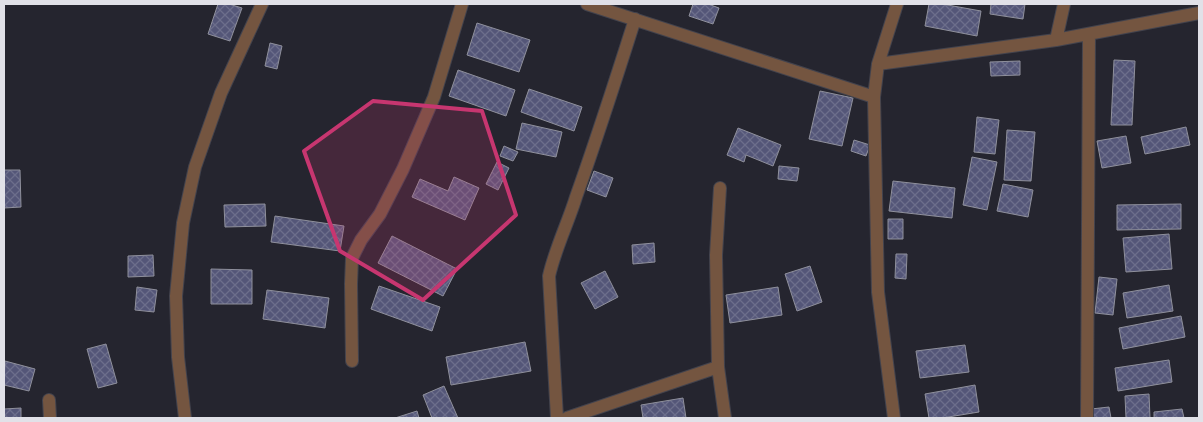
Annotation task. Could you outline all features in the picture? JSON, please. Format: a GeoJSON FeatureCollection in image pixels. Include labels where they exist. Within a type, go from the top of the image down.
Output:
{"type":"FeatureCollection","features":[{"type":"Feature","properties":{"kind":"street"},"geometry":{"type":"LineString","coordinates":[[185,418],[178,357],[176,296],[183,223],[195,167],[221,92],[262,4]]}},
{"type":"Feature","properties":{"kind":"street"},"geometry":{"type":"LineString","coordinates":[[352,361],[352,258],[361,240],[380,214],[403,169],[434,97],[462,4]]}},
{"type":"Feature","properties":{"kind":"street"},"geometry":{"type":"LineString","coordinates":[[587,4],[874,97]]}},
{"type":"Feature","properties":{"kind":"street"},"geometry":{"type":"LineString","coordinates":[[894,418],[878,292],[874,97],[878,64],[896,4]]}},
{"type":"Feature","properties":{"kind":"street"},"geometry":{"type":"LineString","coordinates":[[1056,40],[1064,4]]}},
{"type":"Feature","properties":{"kind":"street"},"geometry":{"type":"LineString","coordinates":[[878,64],[1056,40],[1199,13]]}},
{"type":"Feature","properties":{"kind":"street"},"geometry":{"type":"LineString","coordinates":[[557,418],[549,276],[611,97],[635,19]]}},
{"type":"Feature","properties":{"kind":"street"},"geometry":{"type":"LineString","coordinates":[[1087,418],[1089,34]]}},
{"type":"Feature","properties":{"kind":"street"},"geometry":{"type":"LineString","coordinates":[[720,188],[716,255],[718,367],[725,418]]}},
{"type":"Feature","properties":{"kind":"street"},"geometry":{"type":"LineString","coordinates":[[567,418],[718,367]]}},
{"type":"Feature","properties":{"kind":"street"},"geometry":{"type":"LineString","coordinates":[[50,400],[50,418]]}},
{"type":"Feature","properties":{"kind":"highlighted area"},"geometry":{"type":"Polygon","coordinates":[[[373,101],[482,111],[516,215],[423,300],[340,251],[304,151],[373,101]]]}},
{"type":"Feature","properties":{"kind":"building"},"geometry":{"type":"Polygon","coordinates":[[[218,4],[229,4],[242,8],[230,41],[208,34],[218,4]]]}},
{"type":"Feature","properties":{"kind":"building"},"geometry":{"type":"Polygon","coordinates":[[[693,4],[708,4],[719,8],[713,24],[689,16],[693,4]]]}},
{"type":"Feature","properties":{"kind":"building"},"geometry":{"type":"Polygon","coordinates":[[[929,4],[942,4],[981,11],[977,36],[925,26],[929,4]]]}},
{"type":"Feature","properties":{"kind":"building"},"geometry":{"type":"Polygon","coordinates":[[[991,4],[1025,4],[1023,19],[990,14],[991,4]]]}},
{"type":"Feature","properties":{"kind":"building"},"geometry":{"type":"Polygon","coordinates":[[[477,23],[530,40],[519,72],[467,55],[477,23]]]}},
{"type":"Feature","properties":{"kind":"building"},"geometry":{"type":"Polygon","coordinates":[[[270,43],[282,46],[277,69],[265,66],[270,43]]]}},
{"type":"Feature","properties":{"kind":"building"},"geometry":{"type":"Polygon","coordinates":[[[1114,60],[1135,61],[1132,125],[1111,125],[1114,60]]]}},
{"type":"Feature","properties":{"kind":"building"},"geometry":{"type":"Polygon","coordinates":[[[1020,61],[1020,75],[991,76],[990,62],[1020,61]]]}},
{"type":"Feature","properties":{"kind":"building"},"geometry":{"type":"Polygon","coordinates":[[[458,70],[515,90],[506,116],[449,96],[458,70]]]}},
{"type":"Feature","properties":{"kind":"building"},"geometry":{"type":"Polygon","coordinates":[[[529,89],[582,107],[574,131],[521,112],[529,89]]]}},
{"type":"Feature","properties":{"kind":"building"},"geometry":{"type":"Polygon","coordinates":[[[820,91],[853,98],[842,146],[809,139],[820,91]]]}},
{"type":"Feature","properties":{"kind":"building"},"geometry":{"type":"Polygon","coordinates":[[[977,117],[999,120],[995,154],[974,152],[977,117]]]}},
{"type":"Feature","properties":{"kind":"building"},"geometry":{"type":"Polygon","coordinates":[[[522,123],[562,132],[556,157],[516,149],[522,123]]]}},
{"type":"Feature","properties":{"kind":"building"},"geometry":{"type":"Polygon","coordinates":[[[1186,127],[1190,145],[1145,154],[1141,137],[1186,127]]]}},
{"type":"Feature","properties":{"kind":"building"},"geometry":{"type":"Polygon","coordinates":[[[738,128],[781,145],[773,166],[746,155],[744,162],[727,155],[738,128]]]}},
{"type":"Feature","properties":{"kind":"building"},"geometry":{"type":"Polygon","coordinates":[[[1007,130],[1035,132],[1031,181],[1004,180],[1007,130]]]}},
{"type":"Feature","properties":{"kind":"building"},"geometry":{"type":"Polygon","coordinates":[[[1126,136],[1131,163],[1102,168],[1097,141],[1126,136]]]}},
{"type":"Feature","properties":{"kind":"building"},"geometry":{"type":"Polygon","coordinates":[[[854,140],[870,145],[866,156],[851,151],[854,140]]]}},
{"type":"Feature","properties":{"kind":"building"},"geometry":{"type":"Polygon","coordinates":[[[504,146],[518,152],[513,161],[500,156],[504,146]]]}},
{"type":"Feature","properties":{"kind":"building"},"geometry":{"type":"Polygon","coordinates":[[[972,157],[997,162],[987,210],[963,205],[972,157]]]}},
{"type":"Feature","properties":{"kind":"building"},"geometry":{"type":"Polygon","coordinates":[[[497,162],[509,168],[498,190],[486,184],[497,162]]]}},
{"type":"Feature","properties":{"kind":"building"},"geometry":{"type":"Polygon","coordinates":[[[779,166],[799,168],[797,181],[778,179],[779,166]]]}},
{"type":"Feature","properties":{"kind":"building"},"geometry":{"type":"Polygon","coordinates":[[[4,170],[20,170],[21,207],[4,208],[4,170]]]}},
{"type":"Feature","properties":{"kind":"building"},"geometry":{"type":"Polygon","coordinates":[[[594,171],[613,178],[606,197],[587,190],[594,171]]]}},
{"type":"Feature","properties":{"kind":"building"},"geometry":{"type":"Polygon","coordinates":[[[454,177],[479,188],[465,220],[412,197],[420,179],[448,191],[454,177]]]}},
{"type":"Feature","properties":{"kind":"building"},"geometry":{"type":"Polygon","coordinates":[[[893,181],[955,188],[952,218],[889,211],[893,181]]]}},
{"type":"Feature","properties":{"kind":"building"},"geometry":{"type":"Polygon","coordinates":[[[1003,184],[1033,190],[1028,217],[997,211],[1003,184]]]}},
{"type":"Feature","properties":{"kind":"building"},"geometry":{"type":"Polygon","coordinates":[[[265,204],[266,226],[225,227],[224,205],[265,204]]]}},
{"type":"Feature","properties":{"kind":"building"},"geometry":{"type":"Polygon","coordinates":[[[1181,204],[1181,229],[1117,230],[1117,205],[1181,204]]]}},
{"type":"Feature","properties":{"kind":"building"},"geometry":{"type":"Polygon","coordinates":[[[275,216],[344,226],[340,251],[271,242],[275,216]]]}},
{"type":"Feature","properties":{"kind":"building"},"geometry":{"type":"Polygon","coordinates":[[[888,219],[903,219],[903,239],[888,239],[888,219]]]}},
{"type":"Feature","properties":{"kind":"building"},"geometry":{"type":"Polygon","coordinates":[[[1169,234],[1172,269],[1126,272],[1123,238],[1169,234]]]}},
{"type":"Feature","properties":{"kind":"building"},"geometry":{"type":"Polygon","coordinates":[[[392,236],[457,269],[443,296],[378,263],[392,236]]]}},
{"type":"Feature","properties":{"kind":"building"},"geometry":{"type":"Polygon","coordinates":[[[654,243],[655,262],[633,264],[632,245],[654,243]]]}},
{"type":"Feature","properties":{"kind":"building"},"geometry":{"type":"Polygon","coordinates":[[[896,254],[907,254],[906,279],[895,278],[896,254]]]}},
{"type":"Feature","properties":{"kind":"building"},"geometry":{"type":"Polygon","coordinates":[[[153,255],[154,276],[128,277],[128,256],[153,255]]]}},
{"type":"Feature","properties":{"kind":"building"},"geometry":{"type":"Polygon","coordinates":[[[810,266],[822,302],[797,311],[785,274],[810,266]]]}},
{"type":"Feature","properties":{"kind":"building"},"geometry":{"type":"Polygon","coordinates":[[[211,269],[252,270],[252,304],[211,304],[211,269]]]}},
{"type":"Feature","properties":{"kind":"building"},"geometry":{"type":"Polygon","coordinates":[[[605,271],[618,297],[595,309],[581,283],[605,271]]]}},
{"type":"Feature","properties":{"kind":"building"},"geometry":{"type":"Polygon","coordinates":[[[1099,277],[1117,279],[1113,315],[1095,313],[1099,277]]]}},
{"type":"Feature","properties":{"kind":"building"},"geometry":{"type":"Polygon","coordinates":[[[1169,285],[1173,311],[1127,318],[1123,293],[1169,285]]]}},
{"type":"Feature","properties":{"kind":"building"},"geometry":{"type":"Polygon","coordinates":[[[379,286],[440,307],[432,331],[371,309],[379,286]]]}},
{"type":"Feature","properties":{"kind":"building"},"geometry":{"type":"Polygon","coordinates":[[[137,287],[157,290],[154,312],[135,310],[137,287]]]}},
{"type":"Feature","properties":{"kind":"building"},"geometry":{"type":"Polygon","coordinates":[[[778,287],[782,315],[730,323],[726,295],[778,287]]]}},
{"type":"Feature","properties":{"kind":"building"},"geometry":{"type":"Polygon","coordinates":[[[267,290],[329,298],[325,328],[263,319],[267,290]]]}},
{"type":"Feature","properties":{"kind":"building"},"geometry":{"type":"Polygon","coordinates":[[[1181,316],[1185,337],[1123,349],[1119,328],[1181,316]]]}},
{"type":"Feature","properties":{"kind":"building"},"geometry":{"type":"Polygon","coordinates":[[[525,342],[531,371],[451,385],[446,357],[525,342]]]}},
{"type":"Feature","properties":{"kind":"building"},"geometry":{"type":"Polygon","coordinates":[[[106,344],[117,383],[98,388],[87,349],[106,344]]]}},
{"type":"Feature","properties":{"kind":"building"},"geometry":{"type":"Polygon","coordinates":[[[965,345],[969,372],[920,378],[916,351],[965,345]]]}},
{"type":"Feature","properties":{"kind":"building"},"geometry":{"type":"Polygon","coordinates":[[[1169,360],[1172,382],[1118,391],[1115,368],[1169,360]]]}},
{"type":"Feature","properties":{"kind":"building"},"geometry":{"type":"Polygon","coordinates":[[[5,361],[35,369],[29,391],[4,385],[5,361]]]}},
{"type":"Feature","properties":{"kind":"building"},"geometry":{"type":"Polygon","coordinates":[[[975,385],[979,412],[942,418],[929,418],[925,394],[975,385]]]}},
{"type":"Feature","properties":{"kind":"building"},"geometry":{"type":"Polygon","coordinates":[[[444,386],[458,418],[432,418],[423,395],[444,386]]]}},
{"type":"Feature","properties":{"kind":"building"},"geometry":{"type":"Polygon","coordinates":[[[1149,394],[1150,418],[1126,418],[1125,396],[1149,394]]]}},
{"type":"Feature","properties":{"kind":"building"},"geometry":{"type":"Polygon","coordinates":[[[683,398],[686,418],[643,418],[641,405],[683,398]]]}},
{"type":"Feature","properties":{"kind":"building"},"geometry":{"type":"Polygon","coordinates":[[[1109,407],[1111,418],[1092,418],[1091,409],[1109,407]]]}},
{"type":"Feature","properties":{"kind":"building"},"geometry":{"type":"Polygon","coordinates":[[[21,408],[21,418],[4,418],[4,409],[21,408]]]}},
{"type":"Feature","properties":{"kind":"building"},"geometry":{"type":"Polygon","coordinates":[[[1182,409],[1184,418],[1154,418],[1154,412],[1182,409]]]}},
{"type":"Feature","properties":{"kind":"building"},"geometry":{"type":"Polygon","coordinates":[[[417,411],[419,418],[395,418],[417,411]]]}}]}
